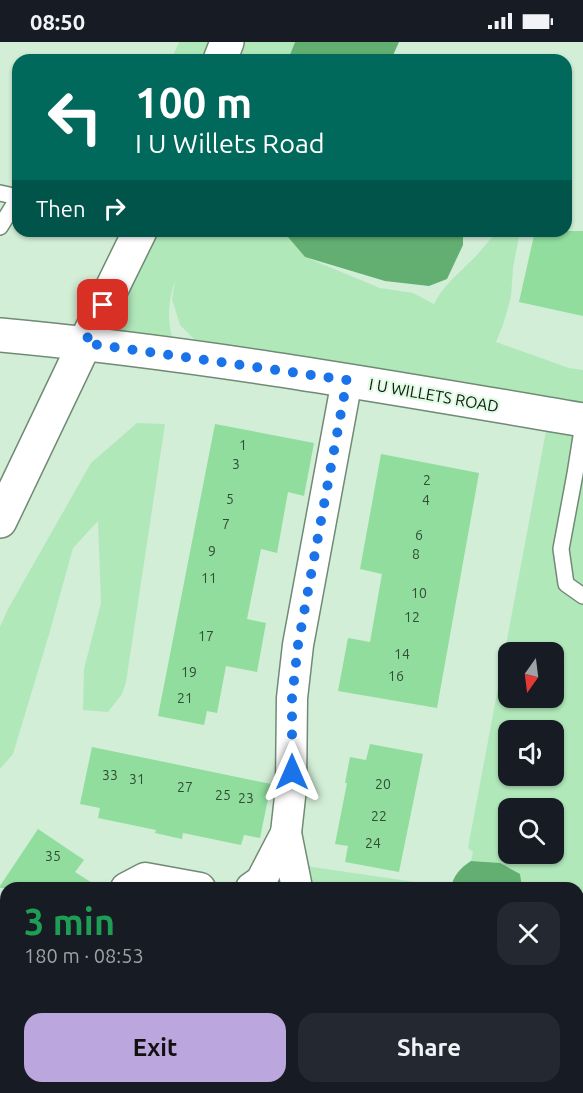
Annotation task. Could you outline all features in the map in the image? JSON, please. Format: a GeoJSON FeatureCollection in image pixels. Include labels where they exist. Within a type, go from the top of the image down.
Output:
{"type":"FeatureCollection","features":[{"type":"Feature","properties":{"kind":"street"},"geometry":{"type":"LineString","coordinates":[[0,521],[137,237]]}},
{"type":"Feature","properties":{"kind":"street","name":"I U WILLETS ROAD"},"geometry":{"type":"LineString","coordinates":[[0,335],[85,343],[347,380],[583,422]]}},
{"type":"Feature","properties":{"kind":"street"},"geometry":{"type":"LineString","coordinates":[[296,882],[286,833],[291,788],[292,698],[296,655],[347,380]]}},
{"type":"Feature","properties":{"kind":"street"},"geometry":{"type":"LineString","coordinates":[[259,882],[286,833]]}},
{"type":"Feature","properties":{"kind":"street"},"geometry":{"type":"LineString","coordinates":[[137,882],[145,878],[167,882]]}},
{"type":"Feature","properties":{"kind":"lane"},"geometry":{"type":"LineString","coordinates":[[0,227],[12,208]]}},
{"type":"Feature","properties":{"kind":"lane"},"geometry":{"type":"LineString","coordinates":[[583,422],[561,549],[566,584],[583,596]]}},
{"type":"Feature","properties":{"kind":"shaded area"},"geometry":{"type":"Polygon","coordinates":[[[179,42],[295,42],[290,54],[174,54],[179,42]]]}},
{"type":"Feature","properties":{"kind":"shaded area"},"geometry":{"type":"Polygon","coordinates":[[[295,42],[399,42],[394,54],[290,54],[295,42]]]}},
{"type":"Feature","properties":{"kind":"shaded area"},"geometry":{"type":"Polygon","coordinates":[[[137,237],[288,237],[305,257],[380,288],[413,293],[434,304],[446,286],[492,237],[519,237],[511,297],[496,342],[569,368],[583,370],[583,409],[256,358],[195,340],[180,325],[172,299],[175,281],[170,298],[169,314],[170,331],[175,348],[85,343],[137,237]]]}},
{"type":"Feature","properties":{"kind":"shaded area"},"geometry":{"type":"Polygon","coordinates":[[[288,237],[463,237],[463,245],[447,279],[429,286],[385,281],[305,257],[288,237]]]}},
{"type":"Feature","properties":{"kind":"shaded area"},"geometry":{"type":"Polygon","coordinates":[[[549,415],[583,421],[583,882],[514,882],[487,862],[471,861],[473,852],[468,848],[498,688],[498,708],[564,708],[564,642],[507,642],[549,415]]]}},
{"type":"Feature","properties":{"kind":"shaded area"},"geometry":{"type":"Polygon","coordinates":[[[137,423],[165,424],[126,682],[122,694],[108,712],[83,710],[84,669],[101,603],[98,521],[73,548],[13,754],[0,769],[0,627],[91,463],[137,423]]]}},
{"type":"Feature","properties":{"kind":"shaded area"},"geometry":{"type":"Polygon","coordinates":[[[471,861],[498,863],[520,874],[521,882],[452,882],[458,873],[471,861]]]}},
{"type":"Feature","properties":{"kind":"shaded area"},"geometry":{"type":"Polygon","coordinates":[[[292,864],[415,882],[296,882],[292,864]]]}},
{"type":"Feature","properties":{"kind":"building"},"geometry":{"type":"Polygon","coordinates":[[[572,231],[583,231],[583,316],[519,302],[534,237],[572,237],[572,231]]]}},
{"type":"Feature","properties":{"kind":"building"},"geometry":{"type":"Polygon","coordinates":[[[215,424],[314,443],[304,496],[288,492],[277,553],[261,549],[247,619],[266,623],[257,672],[226,666],[217,713],[207,711],[204,725],[158,716],[215,424]]]}},
{"type":"Feature","properties":{"kind":"building"},"geometry":{"type":"Polygon","coordinates":[[[381,454],[479,473],[437,708],[338,691],[348,638],[370,642],[382,574],[360,569],[381,454]]]}},
{"type":"Feature","properties":{"kind":"building"},"geometry":{"type":"Polygon","coordinates":[[[370,744],[423,754],[399,872],[345,862],[348,846],[335,844],[350,757],[366,760],[370,744]]]}},
{"type":"Feature","properties":{"kind":"building"},"geometry":{"type":"Polygon","coordinates":[[[92,747],[271,784],[260,838],[244,835],[241,845],[183,833],[182,839],[155,833],[156,830],[98,818],[100,808],[80,804],[92,747]]]}},
{"type":"Feature","properties":{"kind":"building"},"geometry":{"type":"Polygon","coordinates":[[[38,829],[84,860],[75,872],[91,882],[3,882],[38,829]]]}},
{"type":"Feature","properties":{"kind":"route"},"geometry":{"type":"LineString","coordinates":[[103,305],[85,343],[347,380],[298,645],[292,698],[292,772]]}}]}
